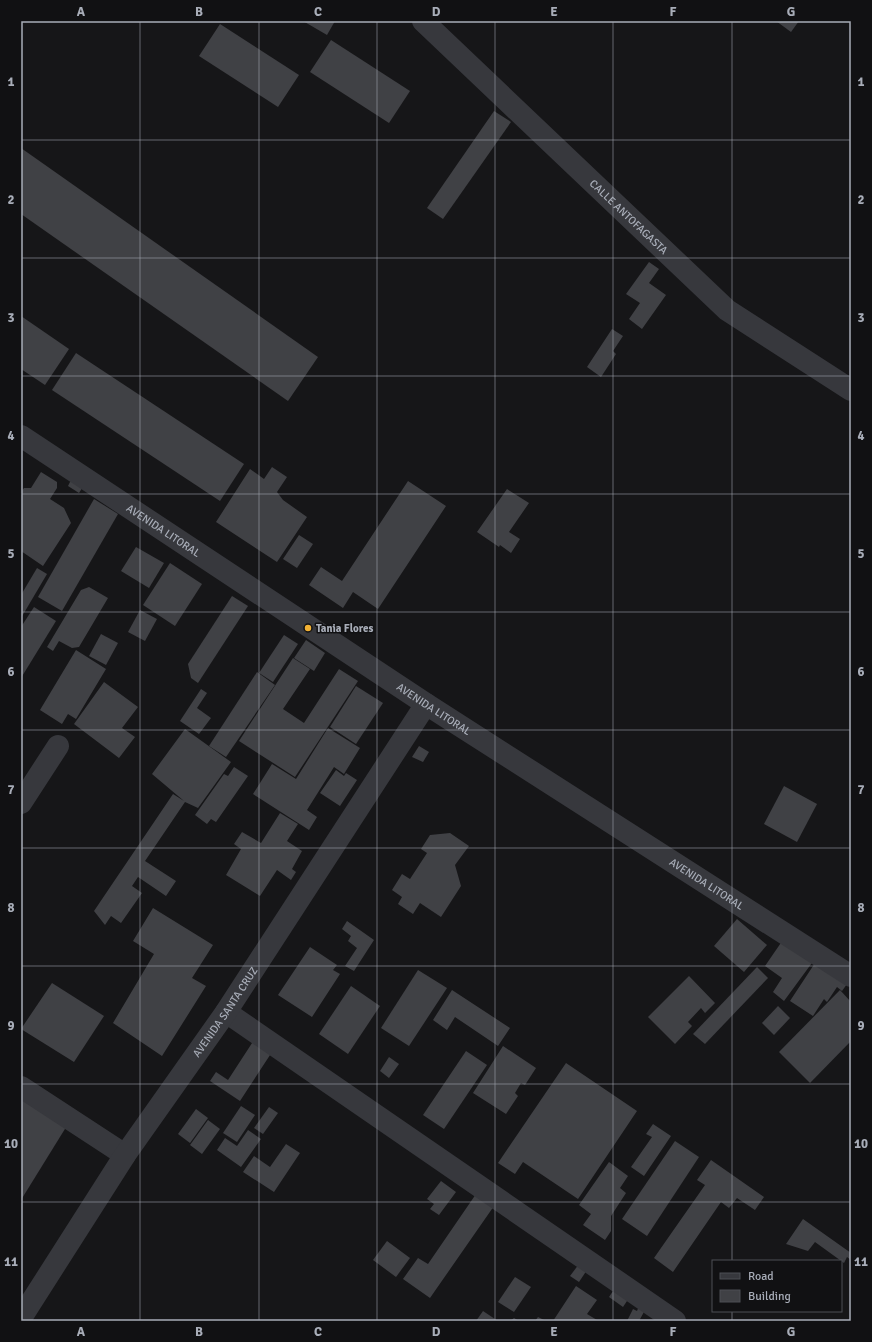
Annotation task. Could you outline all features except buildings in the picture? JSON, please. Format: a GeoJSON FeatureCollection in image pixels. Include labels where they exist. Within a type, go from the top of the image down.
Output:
{"type":"FeatureCollection","features":[{"type":"Feature","properties":{"kind":"street","name":"CALLE ANTOFAGASTA"},"geometry":{"type":"LineString","coordinates":[[423,21],[727,310],[851,390]]}},
{"type":"Feature","properties":{"kind":"street","name":"AVENIDA LITORAL"},"geometry":{"type":"LineString","coordinates":[[21,436],[426,704],[851,976]]}},
{"type":"Feature","properties":{"kind":"street","name":"AVENIDA SANTA CRUZ"},"geometry":{"type":"LineString","coordinates":[[21,1318],[125,1155],[226,1012],[426,704]]}},
{"type":"Feature","properties":{"kind":"street"},"geometry":{"type":"LineString","coordinates":[[21,803],[58,746]]}},
{"type":"Feature","properties":{"kind":"street"},"geometry":{"type":"LineString","coordinates":[[226,1012],[674,1321]]}},
{"type":"Feature","properties":{"kind":"street"},"geometry":{"type":"LineString","coordinates":[[21,1087],[125,1155]]}},
{"type":"Feature","properties":{"kind":"place","name":"Tania Flores"},"geometry":{"type":"Point","coordinates":[308,628]}}]}
